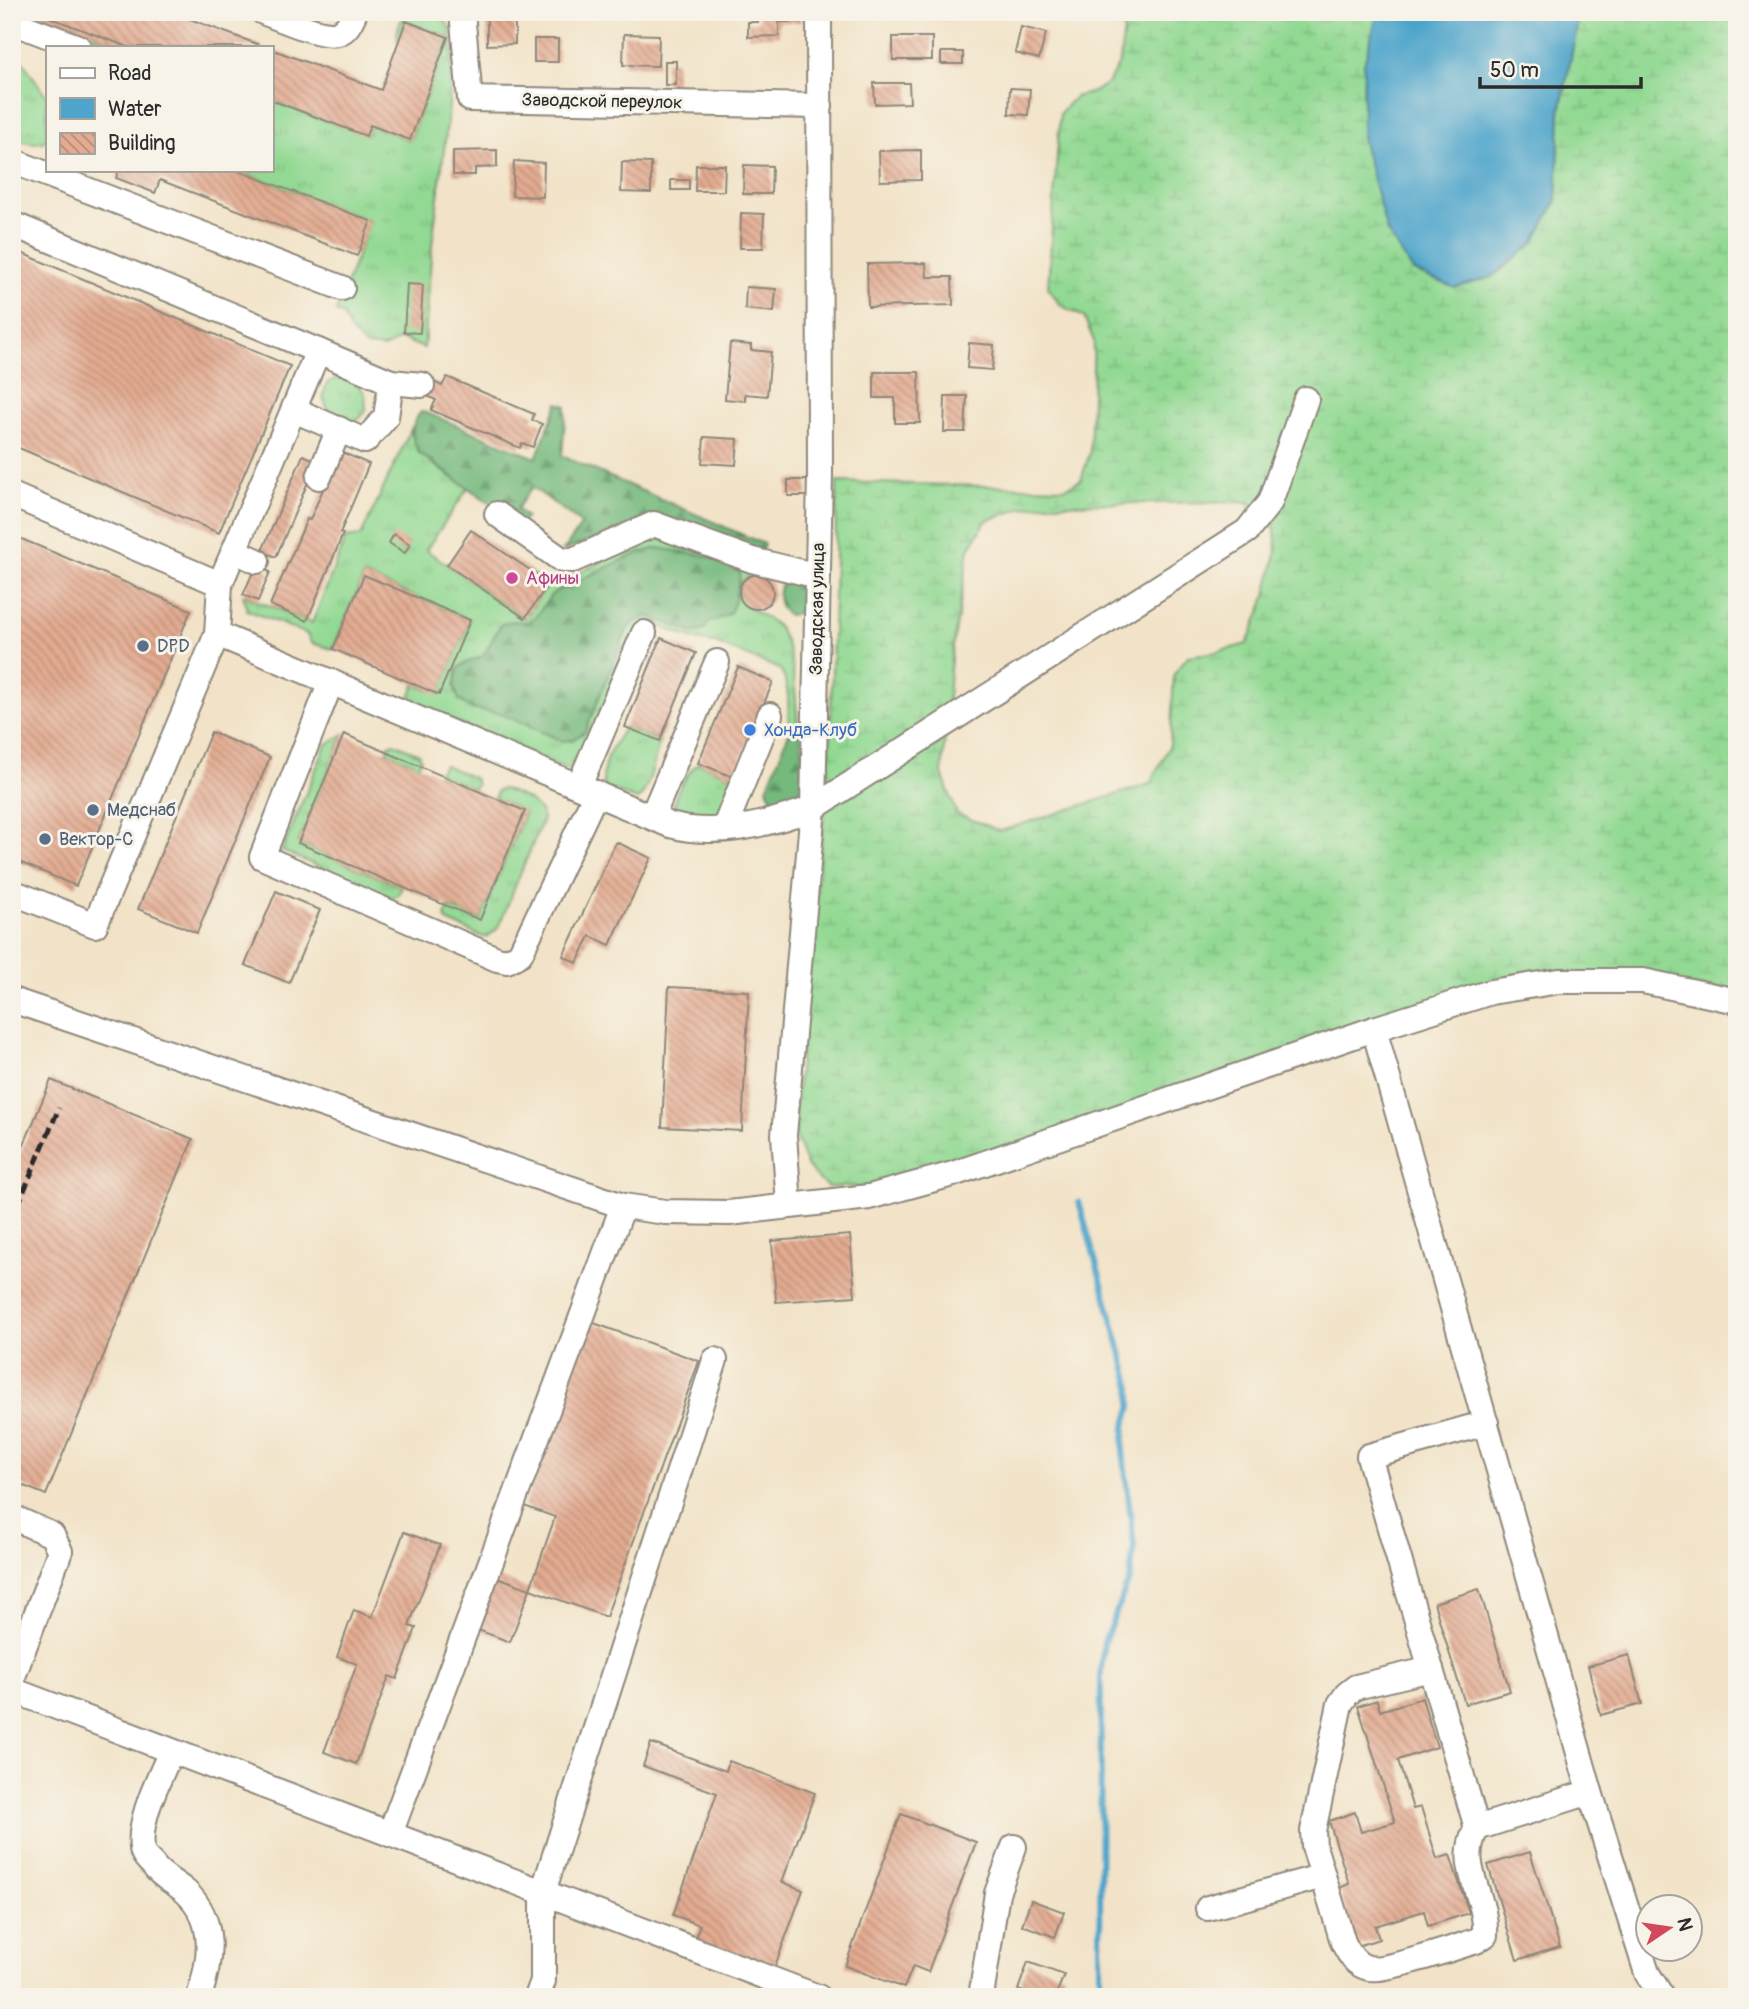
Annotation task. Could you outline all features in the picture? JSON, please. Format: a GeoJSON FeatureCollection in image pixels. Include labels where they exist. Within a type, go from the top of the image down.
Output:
{"type":"FeatureCollection","features":[{"type":"Feature","properties":{"kind":"street"},"geometry":{"type":"LineString","coordinates":[[263,12],[324,33],[335,34],[347,27],[355,12]]}},
{"type":"Feature","properties":{"kind":"street","name":"Заводской переулок"},"geometry":{"type":"LineString","coordinates":[[462,12],[470,99],[820,106]]}},
{"type":"Feature","properties":{"kind":"street","name":"Заводская улица"},"geometry":{"type":"LineString","coordinates":[[789,1205],[784,1135],[813,808],[818,576],[819,12]]}},
{"type":"Feature","properties":{"kind":"street"},"geometry":{"type":"LineString","coordinates":[[12,22],[75,46]]}},
{"type":"Feature","properties":{"kind":"street"},"geometry":{"type":"LineString","coordinates":[[12,161],[342,288]]}},
{"type":"Feature","properties":{"kind":"street"},"geometry":{"type":"LineString","coordinates":[[12,224],[391,382],[422,385]]}},
{"type":"Feature","properties":{"kind":"street"},"geometry":{"type":"LineString","coordinates":[[12,892],[95,925],[217,634],[219,584],[246,556],[293,410],[318,351]]}},
{"type":"Feature","properties":{"kind":"street"},"geometry":{"type":"LineString","coordinates":[[293,410],[365,441],[386,417],[391,382]]}},
{"type":"Feature","properties":{"kind":"street"},"geometry":{"type":"LineString","coordinates":[[217,634],[652,817],[690,830],[711,831],[776,820],[813,808],[1247,531],[1270,502],[1306,399]]}},
{"type":"Feature","properties":{"kind":"street"},"geometry":{"type":"LineString","coordinates":[[318,477],[339,429]]}},
{"type":"Feature","properties":{"kind":"street"},"geometry":{"type":"LineString","coordinates":[[12,495],[219,584]]}},
{"type":"Feature","properties":{"kind":"street"},"geometry":{"type":"LineString","coordinates":[[497,514],[562,560],[573,560],[654,524],[752,560],[818,576]]}},
{"type":"Feature","properties":{"kind":"street"},"geometry":{"type":"LineString","coordinates":[[331,682],[261,857],[507,961],[520,954],[587,790],[644,633]]}},
{"type":"Feature","properties":{"kind":"street"},"geometry":{"type":"LineString","coordinates":[[652,817],[717,662]]}},
{"type":"Feature","properties":{"kind":"street"},"geometry":{"type":"LineString","coordinates":[[724,829],[770,715]]}},
{"type":"Feature","properties":{"kind":"street"},"geometry":{"type":"LineString","coordinates":[[12,1000],[622,1206],[665,1212],[729,1213],[869,1197],[953,1174],[1374,1029],[1491,992],[1559,981],[1643,981],[1737,1001]]}},
{"type":"Feature","properties":{"kind":"street"},"geometry":{"type":"LineString","coordinates":[[1374,1029],[1590,1792],[1647,1973],[1662,1997]]}},
{"type":"Feature","properties":{"kind":"street"},"geometry":{"type":"LineString","coordinates":[[390,1834],[622,1206]]}},
{"type":"Feature","properties":{"kind":"street"},"geometry":{"type":"LineString","coordinates":[[537,1997],[543,1981],[543,1892],[715,1360]]}},
{"type":"Feature","properties":{"kind":"street"},"geometry":{"type":"LineString","coordinates":[[1431,1669],[1356,1687],[1340,1704],[1313,1831],[1314,1846],[1343,1942],[1350,1956],[1358,1964],[1370,1969],[1387,1967],[1476,1941],[1485,1935],[1486,1922],[1467,1857],[1468,1845],[1477,1828],[1431,1669],[1369,1456],[1486,1423]]}},
{"type":"Feature","properties":{"kind":"street"},"geometry":{"type":"LineString","coordinates":[[12,1517],[52,1535],[60,1551],[12,1679]]}},
{"type":"Feature","properties":{"kind":"street"},"geometry":{"type":"LineString","coordinates":[[12,1690],[818,1997]]}},
{"type":"Feature","properties":{"kind":"street"},"geometry":{"type":"LineString","coordinates":[[171,1751],[142,1828],[142,1851],[157,1872],[185,1891],[203,1911],[209,1935],[206,1977],[199,1997]]}},
{"type":"Feature","properties":{"kind":"street"},"geometry":{"type":"LineString","coordinates":[[1477,1828],[1590,1792]]}},
{"type":"Feature","properties":{"kind":"street"},"geometry":{"type":"LineString","coordinates":[[981,1997],[997,1893],[1014,1847]]}},
{"type":"Feature","properties":{"kind":"street"},"geometry":{"type":"LineString","coordinates":[[1208,1908],[1323,1876]]}},
{"type":"Feature","properties":{"kind":"green space"},"geometry":{"type":"Polygon","coordinates":[[[23,12],[39,12],[125,46],[113,46],[23,12]]]}},
{"type":"Feature","properties":{"kind":"green space"},"geometry":{"type":"Polygon","coordinates":[[[1126,12],[1378,12],[1364,64],[1557,200],[1560,112],[1580,12],[1737,12],[1737,991],[1558,971],[950,1165],[867,1187],[828,1187],[807,1166],[796,1138],[796,1101],[830,750],[837,482],[1065,488],[1081,480],[1090,452],[1094,341],[1084,317],[1060,305],[1048,287],[1060,113],[1075,97],[1094,92],[1109,82],[1120,61],[1126,12]],[[1248,502],[1047,504],[1022,508],[986,521],[969,549],[951,659],[942,774],[957,814],[1000,831],[1150,784],[1170,745],[1174,674],[1188,656],[1247,644],[1264,603],[1277,550],[1274,522],[1248,502]]]}},
{"type":"Feature","properties":{"kind":"green space"},"geometry":{"type":"Polygon","coordinates":[[[414,14],[441,18],[448,24],[451,39],[450,95],[432,247],[424,348],[401,339],[384,348],[365,346],[350,330],[343,315],[336,312],[370,221],[241,172],[273,172],[273,101],[366,135],[370,125],[410,140],[448,37],[406,21],[398,42],[398,29],[403,17],[414,14]]]}},
{"type":"Feature","properties":{"kind":"green space"},"geometry":{"type":"Polygon","coordinates":[[[12,46],[46,96],[46,140],[39,143],[12,137],[12,46]]]}},
{"type":"Feature","properties":{"kind":"green space"},"geometry":{"type":"Polygon","coordinates":[[[337,378],[354,381],[365,393],[366,411],[359,419],[350,421],[327,408],[323,396],[327,383],[337,378]]]}},
{"type":"Feature","properties":{"kind":"green space"},"geometry":{"type":"Polygon","coordinates":[[[558,403],[566,406],[562,456],[764,544],[762,550],[653,516],[563,551],[582,524],[532,487],[517,509],[526,517],[521,525],[419,453],[414,442],[413,427],[421,412],[536,458],[558,403]]]}},
{"type":"Feature","properties":{"kind":"green space"},"geometry":{"type":"Polygon","coordinates":[[[411,429],[413,439],[424,456],[468,488],[426,550],[525,618],[549,583],[568,578],[639,543],[657,538],[758,569],[756,574],[741,582],[739,592],[747,605],[776,625],[786,643],[794,679],[798,728],[789,733],[787,692],[780,669],[715,643],[697,640],[648,622],[578,763],[572,769],[565,768],[408,702],[415,685],[439,694],[470,620],[364,575],[333,649],[311,643],[307,634],[247,610],[243,595],[312,623],[346,538],[361,536],[411,429]]]}},
{"type":"Feature","properties":{"kind":"green space"},"geometry":{"type":"Polygon","coordinates":[[[658,548],[711,557],[740,568],[732,609],[722,618],[709,622],[704,630],[695,633],[647,616],[633,623],[627,630],[585,732],[572,740],[562,741],[502,714],[472,709],[459,700],[454,686],[458,669],[463,664],[483,656],[501,624],[527,622],[536,616],[552,594],[562,588],[640,552],[658,548]]]}},
{"type":"Feature","properties":{"kind":"green space"},"geometry":{"type":"Polygon","coordinates":[[[789,581],[801,586],[803,593],[800,609],[795,614],[788,615],[778,596],[782,583],[789,581]]]}},
{"type":"Feature","properties":{"kind":"green space"},"geometry":{"type":"Polygon","coordinates":[[[625,727],[660,741],[645,790],[637,800],[604,787],[605,763],[625,727]]]}},
{"type":"Feature","properties":{"kind":"green space"},"geometry":{"type":"Polygon","coordinates":[[[798,728],[803,762],[800,790],[794,799],[779,804],[773,802],[767,788],[789,733],[798,728]]]}},
{"type":"Feature","properties":{"kind":"green space"},"geometry":{"type":"Polygon","coordinates":[[[344,734],[298,843],[402,887],[399,894],[393,898],[282,851],[326,745],[344,734]]]}},
{"type":"Feature","properties":{"kind":"green space"},"geometry":{"type":"Polygon","coordinates":[[[394,743],[419,754],[421,760],[418,766],[387,752],[389,745],[394,743]]]}},
{"type":"Feature","properties":{"kind":"green space"},"geometry":{"type":"Polygon","coordinates":[[[698,763],[733,777],[720,810],[707,822],[673,813],[675,798],[681,785],[698,763]]]}},
{"type":"Feature","properties":{"kind":"green space"},"geometry":{"type":"Polygon","coordinates":[[[444,765],[474,778],[477,783],[474,789],[438,774],[444,765]]]}},
{"type":"Feature","properties":{"kind":"green space"},"geometry":{"type":"Polygon","coordinates":[[[504,789],[533,803],[543,819],[498,928],[488,937],[483,937],[447,921],[445,916],[449,907],[480,920],[525,812],[494,798],[498,790],[504,789]]]}},
{"type":"Feature","properties":{"kind":"water"},"geometry":{"type":"Polygon","coordinates":[[[1378,12],[1580,12],[1560,112],[1557,200],[1534,243],[1492,277],[1455,288],[1413,271],[1387,232],[1362,138],[1364,64],[1378,12]]]}},
{"type":"Feature","properties":{"kind":"building"},"geometry":{"type":"Polygon","coordinates":[[[35,12],[171,12],[262,46],[125,46],[35,12]]]}},
{"type":"Feature","properties":{"kind":"building"},"geometry":{"type":"Polygon","coordinates":[[[487,12],[515,12],[515,44],[487,45],[487,12]]]}},
{"type":"Feature","properties":{"kind":"building"},"geometry":{"type":"Polygon","coordinates":[[[758,12],[801,12],[801,22],[779,22],[779,36],[748,37],[748,22],[758,22],[758,12]]]}},
{"type":"Feature","properties":{"kind":"building"},"geometry":{"type":"Polygon","coordinates":[[[928,12],[955,12],[955,20],[928,20],[928,12]]]}},
{"type":"Feature","properties":{"kind":"building"},"geometry":{"type":"Polygon","coordinates":[[[406,21],[448,37],[410,140],[370,125],[366,136],[273,101],[273,50],[381,90],[406,21]]]}},
{"type":"Feature","properties":{"kind":"building"},"geometry":{"type":"Polygon","coordinates":[[[1021,27],[1046,33],[1039,59],[1015,53],[1021,27]]]}},
{"type":"Feature","properties":{"kind":"building"},"geometry":{"type":"Polygon","coordinates":[[[624,34],[659,35],[658,66],[623,65],[624,34]]]}},
{"type":"Feature","properties":{"kind":"building"},"geometry":{"type":"Polygon","coordinates":[[[893,37],[932,37],[932,60],[893,60],[893,37]]]}},
{"type":"Feature","properties":{"kind":"building"},"geometry":{"type":"Polygon","coordinates":[[[534,39],[558,39],[558,62],[534,62],[534,39]]]}},
{"type":"Feature","properties":{"kind":"building"},"geometry":{"type":"Polygon","coordinates":[[[941,52],[963,52],[963,64],[941,64],[941,52]]]}},
{"type":"Feature","properties":{"kind":"building"},"geometry":{"type":"Polygon","coordinates":[[[665,61],[676,61],[676,85],[665,85],[665,61]]]}},
{"type":"Feature","properties":{"kind":"building"},"geometry":{"type":"Polygon","coordinates":[[[874,83],[909,83],[910,103],[875,104],[874,83]]]}},
{"type":"Feature","properties":{"kind":"building"},"geometry":{"type":"Polygon","coordinates":[[[1010,88],[1030,89],[1028,115],[1009,114],[1010,88]]]}},
{"type":"Feature","properties":{"kind":"building"},"geometry":{"type":"Polygon","coordinates":[[[497,150],[497,167],[475,168],[475,175],[453,175],[453,151],[497,150]]]}},
{"type":"Feature","properties":{"kind":"building"},"geometry":{"type":"Polygon","coordinates":[[[921,150],[921,180],[880,181],[879,151],[921,150]]]}},
{"type":"Feature","properties":{"kind":"building"},"geometry":{"type":"Polygon","coordinates":[[[514,161],[544,163],[543,197],[512,196],[514,161]]]}},
{"type":"Feature","properties":{"kind":"building"},"geometry":{"type":"Polygon","coordinates":[[[622,162],[651,163],[651,193],[621,192],[622,162]]]}},
{"type":"Feature","properties":{"kind":"building"},"geometry":{"type":"Polygon","coordinates":[[[696,165],[725,165],[724,191],[695,191],[696,165]]]}},
{"type":"Feature","properties":{"kind":"building"},"geometry":{"type":"Polygon","coordinates":[[[744,165],[772,166],[771,194],[743,194],[744,165]]]}},
{"type":"Feature","properties":{"kind":"building"},"geometry":{"type":"Polygon","coordinates":[[[118,172],[241,172],[371,221],[357,256],[160,180],[155,193],[116,178],[118,172]]]}},
{"type":"Feature","properties":{"kind":"building"},"geometry":{"type":"Polygon","coordinates":[[[671,180],[689,180],[689,190],[671,190],[671,180]]]}},
{"type":"Feature","properties":{"kind":"building"},"geometry":{"type":"Polygon","coordinates":[[[741,213],[764,214],[763,248],[740,248],[741,213]]]}},
{"type":"Feature","properties":{"kind":"building"},"geometry":{"type":"Polygon","coordinates":[[[12,249],[290,366],[219,533],[12,445],[12,249]]]}},
{"type":"Feature","properties":{"kind":"building"},"geometry":{"type":"Polygon","coordinates":[[[926,263],[927,277],[952,277],[953,305],[868,307],[867,264],[926,263]]]}},
{"type":"Feature","properties":{"kind":"building"},"geometry":{"type":"Polygon","coordinates":[[[407,284],[423,285],[420,333],[404,332],[407,284]]]}},
{"type":"Feature","properties":{"kind":"building"},"geometry":{"type":"Polygon","coordinates":[[[746,287],[776,289],[774,312],[745,309],[746,287]]]}},
{"type":"Feature","properties":{"kind":"building"},"geometry":{"type":"Polygon","coordinates":[[[730,343],[751,345],[751,350],[771,352],[767,396],[745,394],[745,401],[725,399],[730,343]]]}},
{"type":"Feature","properties":{"kind":"building"},"geometry":{"type":"Polygon","coordinates":[[[969,343],[994,345],[992,370],[967,368],[969,343]]]}},
{"type":"Feature","properties":{"kind":"building"},"geometry":{"type":"Polygon","coordinates":[[[874,372],[919,372],[920,423],[895,423],[895,398],[874,398],[874,372]]]}},
{"type":"Feature","properties":{"kind":"building"},"geometry":{"type":"Polygon","coordinates":[[[447,377],[534,414],[532,420],[542,424],[533,447],[522,443],[520,448],[431,410],[436,400],[425,395],[432,381],[442,386],[447,377]]]}},
{"type":"Feature","properties":{"kind":"building"},"geometry":{"type":"Polygon","coordinates":[[[945,396],[967,396],[965,432],[944,432],[945,396]]]}},
{"type":"Feature","properties":{"kind":"building"},"geometry":{"type":"Polygon","coordinates":[[[704,437],[738,439],[736,465],[702,463],[704,437]]]}},
{"type":"Feature","properties":{"kind":"building"},"geometry":{"type":"Polygon","coordinates":[[[339,451],[369,464],[307,621],[270,605],[339,451]]]}},
{"type":"Feature","properties":{"kind":"building"},"geometry":{"type":"Polygon","coordinates":[[[303,455],[317,461],[276,557],[262,551],[303,455]]]}},
{"type":"Feature","properties":{"kind":"building"},"geometry":{"type":"Polygon","coordinates":[[[788,480],[807,480],[807,496],[788,496],[788,480]]]}},
{"type":"Feature","properties":{"kind":"building"},"geometry":{"type":"Polygon","coordinates":[[[471,530],[549,583],[525,618],[447,565],[471,530]]]}},
{"type":"Feature","properties":{"kind":"building"},"geometry":{"type":"Polygon","coordinates":[[[394,534],[410,544],[405,553],[389,543],[394,534]]]}},
{"type":"Feature","properties":{"kind":"building"},"geometry":{"type":"Polygon","coordinates":[[[12,535],[191,610],[76,886],[12,859],[12,535]]]}},
{"type":"Feature","properties":{"kind":"building"},"geometry":{"type":"Polygon","coordinates":[[[256,565],[270,572],[258,601],[243,595],[256,565]]]}},
{"type":"Feature","properties":{"kind":"building"},"geometry":{"type":"Polygon","coordinates":[[[364,575],[470,620],[439,695],[333,649],[364,575]]]}},
{"type":"Feature","properties":{"kind":"building"},"geometry":{"type":"Polygon","coordinates":[[[756,575],[768,580],[773,592],[768,604],[756,609],[744,604],[739,592],[744,580],[756,575]]]}},
{"type":"Feature","properties":{"kind":"building"},"geometry":{"type":"Polygon","coordinates":[[[661,638],[696,653],[660,741],[625,727],[661,638]]]}},
{"type":"Feature","properties":{"kind":"building"},"geometry":{"type":"Polygon","coordinates":[[[738,667],[773,682],[733,777],[698,763],[738,667]]]}},
{"type":"Feature","properties":{"kind":"building"},"geometry":{"type":"Polygon","coordinates":[[[211,732],[270,757],[197,933],[138,909],[211,732]]]}},
{"type":"Feature","properties":{"kind":"building"},"geometry":{"type":"Polygon","coordinates":[[[344,734],[525,811],[480,920],[298,843],[344,734]]]}},
{"type":"Feature","properties":{"kind":"building"},"geometry":{"type":"Polygon","coordinates":[[[616,842],[651,858],[610,945],[590,936],[577,963],[563,956],[616,842]]]}},
{"type":"Feature","properties":{"kind":"building"},"geometry":{"type":"Polygon","coordinates":[[[276,891],[320,910],[289,983],[245,965],[276,891]]]}},
{"type":"Feature","properties":{"kind":"building"},"geometry":{"type":"Polygon","coordinates":[[[669,987],[749,991],[742,1131],[662,1127],[669,987]]]}},
{"type":"Feature","properties":{"kind":"building"},"geometry":{"type":"Polygon","coordinates":[[[51,1080],[193,1139],[46,1495],[12,1481],[12,1173],[51,1080]]]}},
{"type":"Feature","properties":{"kind":"building"},"geometry":{"type":"Polygon","coordinates":[[[850,1235],[855,1296],[776,1302],[772,1241],[850,1235]]]}},
{"type":"Feature","properties":{"kind":"building"},"geometry":{"type":"Polygon","coordinates":[[[591,1322],[699,1361],[606,1617],[530,1589],[555,1517],[524,1506],[591,1322]]]}},
{"type":"Feature","properties":{"kind":"building"},"geometry":{"type":"Polygon","coordinates":[[[404,1532],[440,1545],[409,1626],[416,1628],[397,1679],[389,1676],[356,1764],[324,1752],[357,1664],[337,1657],[354,1610],[372,1617],[404,1532]]]}},
{"type":"Feature","properties":{"kind":"building"},"geometry":{"type":"Polygon","coordinates":[[[489,1574],[530,1589],[510,1642],[470,1627],[489,1574]]]}},
{"type":"Feature","properties":{"kind":"building"},"geometry":{"type":"Polygon","coordinates":[[[1479,1589],[1510,1691],[1465,1704],[1434,1603],[1479,1589]]]}},
{"type":"Feature","properties":{"kind":"building"},"geometry":{"type":"Polygon","coordinates":[[[1629,1655],[1642,1704],[1601,1715],[1588,1666],[1629,1655]]]}},
{"type":"Feature","properties":{"kind":"building"},"geometry":{"type":"Polygon","coordinates":[[[1422,1698],[1437,1747],[1398,1760],[1413,1809],[1421,1807],[1437,1859],[1450,1855],[1469,1913],[1428,1926],[1424,1911],[1375,1926],[1379,1939],[1357,1946],[1339,1888],[1349,1884],[1329,1821],[1355,1812],[1361,1832],[1395,1822],[1358,1706],[1377,1700],[1380,1711],[1422,1698]]]}},
{"type":"Feature","properties":{"kind":"building"},"geometry":{"type":"Polygon","coordinates":[[[651,1743],[726,1771],[729,1761],[815,1793],[782,1882],[803,1890],[774,1969],[694,1940],[700,1925],[673,1915],[717,1793],[643,1766],[651,1743]]]}},
{"type":"Feature","properties":{"kind":"building"},"geometry":{"type":"Polygon","coordinates":[[[901,1814],[976,1842],[928,1972],[913,1966],[904,1988],[845,1966],[901,1814]]]}},
{"type":"Feature","properties":{"kind":"building"},"geometry":{"type":"Polygon","coordinates":[[[1530,1852],[1560,1947],[1517,1960],[1488,1865],[1530,1852]]]}},
{"type":"Feature","properties":{"kind":"building"},"geometry":{"type":"Polygon","coordinates":[[[1031,1900],[1064,1912],[1055,1937],[1022,1925],[1031,1900]]]}},
{"type":"Feature","properties":{"kind":"building"},"geometry":{"type":"Polygon","coordinates":[[[1028,1962],[1064,1975],[1055,1997],[1036,1997],[1018,1990],[1028,1962]]]}},
{"type":"Feature","properties":{"kind":"waterway"},"geometry":{"type":"LineString","coordinates":[[1079,1202],[1131,1387],[1131,1408],[1125,1426],[1123,1451],[1134,1546],[1130,1578],[1104,1642],[1101,1670],[1100,1997]]}},
{"type":"Feature","properties":{"kind":"railway"},"geometry":{"type":"LineString","coordinates":[[12,1219],[59,1108]]}},
{"type":"Feature","properties":{"kind":"place","name":"Афины"},"geometry":{"type":"Point","coordinates":[512,578]}},
{"type":"Feature","properties":{"kind":"place","name":"DPD"},"geometry":{"type":"Point","coordinates":[143,646]}},
{"type":"Feature","properties":{"kind":"place","name":"Хонда-Клуб"},"geometry":{"type":"Point","coordinates":[750,730]}},
{"type":"Feature","properties":{"kind":"place","name":"Медснаб"},"geometry":{"type":"Point","coordinates":[93,810]}},
{"type":"Feature","properties":{"kind":"place","name":"Вектор-С"},"geometry":{"type":"Point","coordinates":[45,839]}}]}
